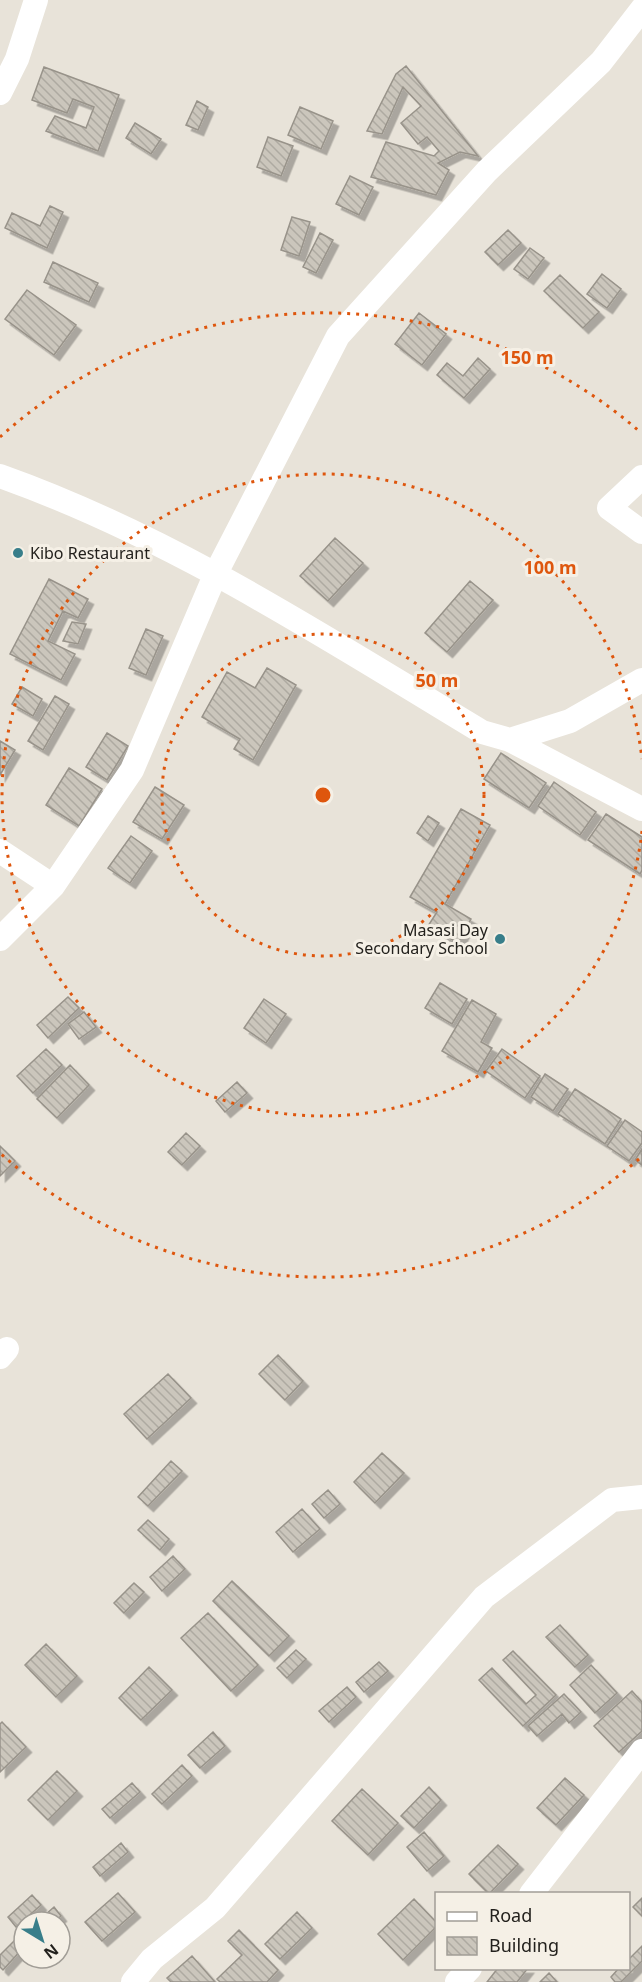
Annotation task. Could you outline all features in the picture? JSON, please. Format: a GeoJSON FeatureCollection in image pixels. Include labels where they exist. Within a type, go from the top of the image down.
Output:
{"type":"FeatureCollection","features":[{"type":"Feature","properties":{"kind":"street"},"geometry":{"type":"LineString","coordinates":[[0,93],[17,58],[36,0]]}},
{"type":"Feature","properties":{"kind":"street"},"geometry":{"type":"LineString","coordinates":[[0,939],[53,886],[132,770],[216,573],[338,336],[487,171],[601,63],[642,9]]}},
{"type":"Feature","properties":{"kind":"street"},"geometry":{"type":"LineString","coordinates":[[0,476],[62,498],[216,573],[482,732],[510,740],[642,808]]}},
{"type":"Feature","properties":{"kind":"street"},"geometry":{"type":"LineString","coordinates":[[642,477],[609,508],[642,532]]}},
{"type":"Feature","properties":{"kind":"street"},"geometry":{"type":"LineString","coordinates":[[510,740],[570,721],[642,680]]}},
{"type":"Feature","properties":{"kind":"street"},"geometry":{"type":"LineString","coordinates":[[0,851],[53,886]]}},
{"type":"Feature","properties":{"kind":"street"},"geometry":{"type":"LineString","coordinates":[[133,1982],[152,1959],[224,1899],[484,1597],[612,1500],[642,1497]]}},
{"type":"Feature","properties":{"kind":"street"},"geometry":{"type":"LineString","coordinates":[[532,1892],[642,1751]]}},
{"type":"Feature","properties":{"kind":"street"},"geometry":{"type":"LineString","coordinates":[[458,1982],[468,1970]]}},
{"type":"Feature","properties":{"kind":"building"},"geometry":{"type":"Polygon","coordinates":[[[406,66],[478,156],[460,152],[438,163],[449,170],[436,195],[371,177],[386,142],[434,156],[439,151],[427,137],[418,144],[401,123],[421,106],[403,87],[382,134],[367,131],[396,74],[406,66]]]}},
{"type":"Feature","properties":{"kind":"building"},"geometry":{"type":"Polygon","coordinates":[[[44,67],[119,95],[98,151],[46,131],[55,116],[86,128],[94,107],[73,99],[67,113],[32,100],[44,67]]]}},
{"type":"Feature","properties":{"kind":"building"},"geometry":{"type":"Polygon","coordinates":[[[197,101],[208,107],[198,130],[186,125],[197,101]]]}},
{"type":"Feature","properties":{"kind":"building"},"geometry":{"type":"Polygon","coordinates":[[[300,107],[333,121],[321,149],[288,135],[300,107]]]}},
{"type":"Feature","properties":{"kind":"building"},"geometry":{"type":"Polygon","coordinates":[[[135,123],[161,139],[151,154],[126,138],[135,123]]]}},
{"type":"Feature","properties":{"kind":"building"},"geometry":{"type":"Polygon","coordinates":[[[268,137],[293,146],[281,176],[257,167],[268,137]]]}},
{"type":"Feature","properties":{"kind":"building"},"geometry":{"type":"Polygon","coordinates":[[[350,176],[373,187],[359,215],[336,204],[350,176]]]}},
{"type":"Feature","properties":{"kind":"building"},"geometry":{"type":"Polygon","coordinates":[[[50,206],[63,212],[47,248],[5,228],[12,213],[40,226],[50,206]]]}},
{"type":"Feature","properties":{"kind":"building"},"geometry":{"type":"Polygon","coordinates":[[[292,217],[310,222],[299,256],[281,250],[292,217]]]}},
{"type":"Feature","properties":{"kind":"building"},"geometry":{"type":"Polygon","coordinates":[[[508,230],[521,243],[498,265],[485,252],[508,230]]]}},
{"type":"Feature","properties":{"kind":"building"},"geometry":{"type":"Polygon","coordinates":[[[320,233],[333,240],[316,273],[303,267],[320,233]]]}},
{"type":"Feature","properties":{"kind":"building"},"geometry":{"type":"Polygon","coordinates":[[[530,248],[544,258],[528,279],[514,269],[530,248]]]}},
{"type":"Feature","properties":{"kind":"building"},"geometry":{"type":"Polygon","coordinates":[[[53,262],[98,283],[89,302],[44,282],[53,262]]]}},
{"type":"Feature","properties":{"kind":"building"},"geometry":{"type":"Polygon","coordinates":[[[602,274],[621,289],[607,308],[587,294],[602,274]]]}},
{"type":"Feature","properties":{"kind":"building"},"geometry":{"type":"Polygon","coordinates":[[[560,275],[599,312],[583,328],[544,291],[560,275]]]}},
{"type":"Feature","properties":{"kind":"building"},"geometry":{"type":"Polygon","coordinates":[[[27,290],[76,325],[54,355],[5,319],[27,290]]]}},
{"type":"Feature","properties":{"kind":"building"},"geometry":{"type":"Polygon","coordinates":[[[419,313],[446,334],[422,365],[395,344],[419,313]]]}},
{"type":"Feature","properties":{"kind":"building"},"geometry":{"type":"Polygon","coordinates":[[[478,358],[490,369],[464,398],[437,375],[447,363],[463,376],[478,358]]]}},
{"type":"Feature","properties":{"kind":"building"},"geometry":{"type":"Polygon","coordinates":[[[335,538],[363,563],[328,601],[300,576],[335,538]]]}},
{"type":"Feature","properties":{"kind":"building"},"geometry":{"type":"Polygon","coordinates":[[[49,579],[88,599],[78,618],[63,611],[48,641],[75,654],[61,680],[10,654],[49,579]]]}},
{"type":"Feature","properties":{"kind":"building"},"geometry":{"type":"Polygon","coordinates":[[[470,581],[493,600],[447,652],[425,633],[470,581]]]}},
{"type":"Feature","properties":{"kind":"building"},"geometry":{"type":"Polygon","coordinates":[[[72,622],[86,624],[78,644],[63,641],[72,622]]]}},
{"type":"Feature","properties":{"kind":"building"},"geometry":{"type":"Polygon","coordinates":[[[146,629],[163,636],[146,675],[129,668],[146,629]]]}},
{"type":"Feature","properties":{"kind":"building"},"geometry":{"type":"Polygon","coordinates":[[[267,668],[296,685],[253,760],[234,749],[240,739],[202,717],[227,672],[255,688],[267,668]]]}},
{"type":"Feature","properties":{"kind":"building"},"geometry":{"type":"Polygon","coordinates":[[[22,687],[42,699],[33,716],[12,704],[22,687]]]}},
{"type":"Feature","properties":{"kind":"building"},"geometry":{"type":"Polygon","coordinates":[[[55,696],[69,704],[43,750],[28,741],[55,696]]]}},
{"type":"Feature","properties":{"kind":"building"},"geometry":{"type":"Polygon","coordinates":[[[107,733],[128,746],[107,780],[86,767],[107,733]]]}},
{"type":"Feature","properties":{"kind":"building"},"geometry":{"type":"Polygon","coordinates":[[[0,741],[15,750],[0,775],[0,741]]]}},
{"type":"Feature","properties":{"kind":"building"},"geometry":{"type":"Polygon","coordinates":[[[501,753],[546,783],[529,808],[484,779],[501,753]]]}},
{"type":"Feature","properties":{"kind":"building"},"geometry":{"type":"Polygon","coordinates":[[[69,768],[102,789],[79,826],[46,805],[69,768]]]}},
{"type":"Feature","properties":{"kind":"building"},"geometry":{"type":"Polygon","coordinates":[[[554,782],[596,812],[580,835],[538,806],[554,782]]]}},
{"type":"Feature","properties":{"kind":"building"},"geometry":{"type":"Polygon","coordinates":[[[155,787],[184,805],[162,839],[133,822],[155,787]]]}},
{"type":"Feature","properties":{"kind":"building"},"geometry":{"type":"Polygon","coordinates":[[[461,809],[490,825],[445,904],[471,919],[458,943],[428,926],[437,912],[410,897],[461,809]]]}},
{"type":"Feature","properties":{"kind":"building"},"geometry":{"type":"Polygon","coordinates":[[[606,814],[642,837],[640,874],[588,840],[606,814]]]}},
{"type":"Feature","properties":{"kind":"building"},"geometry":{"type":"Polygon","coordinates":[[[428,816],[439,823],[428,841],[417,833],[428,816]]]}},
{"type":"Feature","properties":{"kind":"building"},"geometry":{"type":"Polygon","coordinates":[[[131,836],[152,851],[130,883],[108,868],[131,836]]]}},
{"type":"Feature","properties":{"kind":"building"},"geometry":{"type":"Polygon","coordinates":[[[440,983],[467,999],[452,1024],[425,1008],[440,983]]]}},
{"type":"Feature","properties":{"kind":"building"},"geometry":{"type":"Polygon","coordinates":[[[68,997],[79,1008],[48,1038],[37,1025],[68,997]]]}},
{"type":"Feature","properties":{"kind":"building"},"geometry":{"type":"Polygon","coordinates":[[[264,999],[286,1014],[266,1043],[244,1028],[264,999]]]}},
{"type":"Feature","properties":{"kind":"building"},"geometry":{"type":"Polygon","coordinates":[[[472,1000],[496,1014],[481,1042],[492,1048],[478,1072],[442,1051],[472,1000]]]}},
{"type":"Feature","properties":{"kind":"building"},"geometry":{"type":"Polygon","coordinates":[[[84,1012],[96,1027],[79,1039],[68,1024],[84,1012]]]}},
{"type":"Feature","properties":{"kind":"building"},"geometry":{"type":"Polygon","coordinates":[[[46,1049],[62,1065],[33,1093],[17,1076],[46,1049]]]}},
{"type":"Feature","properties":{"kind":"building"},"geometry":{"type":"Polygon","coordinates":[[[502,1049],[540,1076],[525,1098],[486,1071],[502,1049]]]}},
{"type":"Feature","properties":{"kind":"building"},"geometry":{"type":"Polygon","coordinates":[[[70,1065],[89,1085],[57,1118],[37,1099],[70,1065]]]}},
{"type":"Feature","properties":{"kind":"building"},"geometry":{"type":"Polygon","coordinates":[[[545,1074],[568,1089],[553,1111],[531,1097],[545,1074]]]}},
{"type":"Feature","properties":{"kind":"building"},"geometry":{"type":"Polygon","coordinates":[[[237,1082],[247,1093],[225,1112],[216,1101],[237,1082]]]}},
{"type":"Feature","properties":{"kind":"building"},"geometry":{"type":"Polygon","coordinates":[[[575,1089],[621,1119],[605,1144],[558,1114],[575,1089]]]}},
{"type":"Feature","properties":{"kind":"building"},"geometry":{"type":"Polygon","coordinates":[[[625,1120],[642,1132],[642,1143],[629,1161],[607,1146],[625,1120]]]}},
{"type":"Feature","properties":{"kind":"building"},"geometry":{"type":"Polygon","coordinates":[[[186,1133],[200,1146],[182,1165],[168,1152],[186,1133]]]}},
{"type":"Feature","properties":{"kind":"building"},"geometry":{"type":"Polygon","coordinates":[[[0,1146],[15,1161],[0,1176],[0,1146]]]}},
{"type":"Feature","properties":{"kind":"building"},"geometry":{"type":"Polygon","coordinates":[[[642,1149],[642,1165],[635,1160],[642,1149]]]}},
{"type":"Feature","properties":{"kind":"building"},"geometry":{"type":"Polygon","coordinates":[[[278,1355],[303,1381],[285,1400],[259,1374],[278,1355]]]}},
{"type":"Feature","properties":{"kind":"building"},"geometry":{"type":"Polygon","coordinates":[[[168,1374],[191,1398],[147,1439],[124,1414],[168,1374]]]}},
{"type":"Feature","properties":{"kind":"building"},"geometry":{"type":"Polygon","coordinates":[[[382,1453],[404,1473],[375,1503],[354,1482],[382,1453]]]}},
{"type":"Feature","properties":{"kind":"building"},"geometry":{"type":"Polygon","coordinates":[[[171,1461],[182,1471],[148,1506],[138,1497],[171,1461]]]}},
{"type":"Feature","properties":{"kind":"building"},"geometry":{"type":"Polygon","coordinates":[[[328,1490],[340,1504],[324,1518],[312,1504],[328,1490]]]}},
{"type":"Feature","properties":{"kind":"building"},"geometry":{"type":"Polygon","coordinates":[[[302,1509],[320,1529],[293,1552],[276,1532],[302,1509]]]}},
{"type":"Feature","properties":{"kind":"building"},"geometry":{"type":"Polygon","coordinates":[[[148,1520],[169,1539],[160,1550],[138,1530],[148,1520]]]}},
{"type":"Feature","properties":{"kind":"building"},"geometry":{"type":"Polygon","coordinates":[[[173,1556],[185,1569],[162,1591],[150,1577],[173,1556]]]}},
{"type":"Feature","properties":{"kind":"building"},"geometry":{"type":"Polygon","coordinates":[[[232,1581],[289,1636],[269,1656],[213,1601],[232,1581]]]}},
{"type":"Feature","properties":{"kind":"building"},"geometry":{"type":"Polygon","coordinates":[[[134,1583],[144,1592],[124,1613],[114,1603],[134,1583]]]}},
{"type":"Feature","properties":{"kind":"building"},"geometry":{"type":"Polygon","coordinates":[[[208,1613],[258,1665],[231,1691],[181,1638],[208,1613]]]}},
{"type":"Feature","properties":{"kind":"building"},"geometry":{"type":"Polygon","coordinates":[[[560,1625],[588,1655],[575,1667],[546,1637],[560,1625]]]}},
{"type":"Feature","properties":{"kind":"building"},"geometry":{"type":"Polygon","coordinates":[[[46,1644],[77,1676],[56,1697],[25,1665],[46,1644]]]}},
{"type":"Feature","properties":{"kind":"building"},"geometry":{"type":"Polygon","coordinates":[[[296,1650],[306,1659],[287,1678],[277,1668],[296,1650]]]}},
{"type":"Feature","properties":{"kind":"building"},"geometry":{"type":"Polygon","coordinates":[[[513,1651],[556,1695],[523,1726],[479,1680],[492,1668],[526,1704],[536,1695],[503,1660],[513,1651]]]}},
{"type":"Feature","properties":{"kind":"building"},"geometry":{"type":"Polygon","coordinates":[[[379,1662],[388,1671],[364,1692],[356,1682],[379,1662]]]}},
{"type":"Feature","properties":{"kind":"building"},"geometry":{"type":"Polygon","coordinates":[[[591,1665],[617,1693],[595,1713],[570,1685],[591,1665]]]}},
{"type":"Feature","properties":{"kind":"building"},"geometry":{"type":"Polygon","coordinates":[[[149,1667],[172,1690],[141,1720],[119,1698],[149,1667]]]}},
{"type":"Feature","properties":{"kind":"building"},"geometry":{"type":"Polygon","coordinates":[[[347,1687],[356,1697],[329,1722],[319,1711],[347,1687]]]}},
{"type":"Feature","properties":{"kind":"building"},"geometry":{"type":"Polygon","coordinates":[[[632,1691],[642,1702],[642,1731],[619,1752],[594,1726],[632,1691]]]}},
{"type":"Feature","properties":{"kind":"building"},"geometry":{"type":"Polygon","coordinates":[[[564,1694],[581,1712],[569,1723],[562,1714],[537,1736],[528,1726],[564,1694]]]}},
{"type":"Feature","properties":{"kind":"building"},"geometry":{"type":"Polygon","coordinates":[[[2,1722],[26,1747],[0,1772],[0,1724],[2,1722]]]}},
{"type":"Feature","properties":{"kind":"building"},"geometry":{"type":"Polygon","coordinates":[[[213,1732],[225,1746],[200,1768],[188,1755],[213,1732]]]}},
{"type":"Feature","properties":{"kind":"building"},"geometry":{"type":"Polygon","coordinates":[[[182,1765],[192,1776],[162,1804],[152,1794],[182,1765]]]}},
{"type":"Feature","properties":{"kind":"building"},"geometry":{"type":"Polygon","coordinates":[[[57,1771],[77,1791],[48,1820],[28,1800],[57,1771]]]}},
{"type":"Feature","properties":{"kind":"building"},"geometry":{"type":"Polygon","coordinates":[[[565,1778],[584,1795],[556,1825],[537,1808],[565,1778]]]}},
{"type":"Feature","properties":{"kind":"building"},"geometry":{"type":"Polygon","coordinates":[[[132,1783],[140,1792],[110,1818],[102,1809],[132,1783]]]}},
{"type":"Feature","properties":{"kind":"building"},"geometry":{"type":"Polygon","coordinates":[[[429,1787],[441,1800],[414,1828],[401,1816],[429,1787]]]}},
{"type":"Feature","properties":{"kind":"building"},"geometry":{"type":"Polygon","coordinates":[[[362,1789],[398,1823],[368,1855],[332,1821],[362,1789]]]}},
{"type":"Feature","properties":{"kind":"building"},"geometry":{"type":"Polygon","coordinates":[[[424,1832],[444,1856],[427,1871],[407,1847],[424,1832]]]}},
{"type":"Feature","properties":{"kind":"building"},"geometry":{"type":"Polygon","coordinates":[[[121,1843],[128,1852],[100,1876],[93,1867],[121,1843]]]}},
{"type":"Feature","properties":{"kind":"building"},"geometry":{"type":"Polygon","coordinates":[[[498,1845],[518,1864],[491,1892],[487,1892],[469,1874],[498,1845]]]}},
{"type":"Feature","properties":{"kind":"building"},"geometry":{"type":"Polygon","coordinates":[[[118,1893],[135,1912],[102,1941],[85,1922],[118,1893]]]}},
{"type":"Feature","properties":{"kind":"building"},"geometry":{"type":"Polygon","coordinates":[[[32,1895],[41,1905],[35,1910],[16,1910],[32,1895]]]}},
{"type":"Feature","properties":{"kind":"building"},"geometry":{"type":"Polygon","coordinates":[[[642,1898],[642,1916],[633,1907],[642,1898]]]}},
{"type":"Feature","properties":{"kind":"building"},"geometry":{"type":"Polygon","coordinates":[[[414,1899],[435,1921],[435,1928],[403,1960],[378,1934],[414,1899]]]}},
{"type":"Feature","properties":{"kind":"building"},"geometry":{"type":"Polygon","coordinates":[[[297,1912],[312,1928],[280,1959],[265,1944],[297,1912]]]}},
{"type":"Feature","properties":{"kind":"building"},"geometry":{"type":"Polygon","coordinates":[[[239,1930],[278,1970],[267,1982],[220,1982],[217,1979],[242,1955],[228,1941],[239,1930]]]}},
{"type":"Feature","properties":{"kind":"building"},"geometry":{"type":"Polygon","coordinates":[[[12,1943],[12,1960],[3,1970],[0,1967],[0,1955],[12,1943]]]}},
{"type":"Feature","properties":{"kind":"building"},"geometry":{"type":"Polygon","coordinates":[[[642,1946],[642,1961],[621,1982],[615,1982],[611,1977],[617,1970],[630,1970],[630,1958],[642,1946]]]}},
{"type":"Feature","properties":{"kind":"building"},"geometry":{"type":"Polygon","coordinates":[[[192,1956],[215,1982],[171,1982],[167,1978],[192,1956]]]}},
{"type":"Feature","properties":{"kind":"building"},"geometry":{"type":"Polygon","coordinates":[[[496,1970],[526,1970],[517,1982],[487,1982],[496,1970]]]}},
{"type":"Feature","properties":{"kind":"building"},"geometry":{"type":"Polygon","coordinates":[[[549,1973],[557,1982],[540,1982],[549,1973]]]}},
{"type":"Feature","properties":{"kind":"place","name":"Kibo Restaurant"},"geometry":{"type":"Point","coordinates":[18,553]}},
{"type":"Feature","properties":{"kind":"place","name":"Masasi Day Secondary School"},"geometry":{"type":"Point","coordinates":[500,939]}}]}
